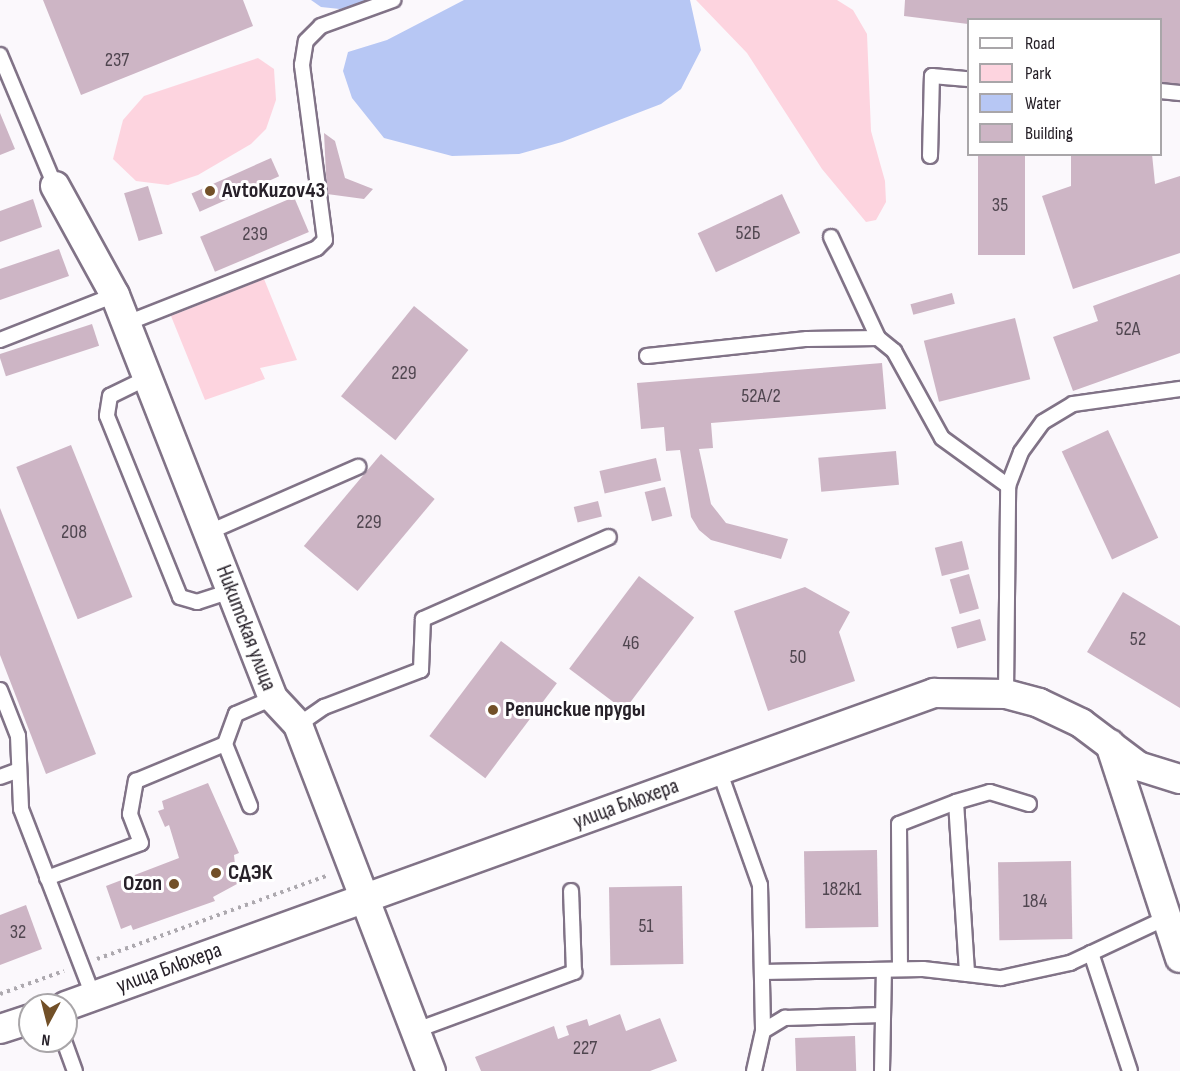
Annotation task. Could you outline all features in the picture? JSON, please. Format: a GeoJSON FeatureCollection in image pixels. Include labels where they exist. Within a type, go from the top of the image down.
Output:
{"type":"FeatureCollection","features":[{"type":"Feature","properties":{"kind":"street","name":"Никитская улица"},"geometry":{"type":"LineString","coordinates":[[56,186],[116,295],[273,698],[298,725],[367,897],[414,1031],[431,1071]]}},
{"type":"Feature","properties":{"kind":"street","name":"улица Блюхера"},"geometry":{"type":"LineString","coordinates":[[78,1002],[934,693],[1006,694],[1081,723],[1138,766],[1180,779]]}},
{"type":"Feature","properties":{"kind":"street"},"geometry":{"type":"LineString","coordinates":[[1110,744],[1180,958]]}},
{"type":"Feature","properties":{"kind":"street"},"geometry":{"type":"LineString","coordinates":[[0,1029],[18,1022]]}},
{"type":"Feature","properties":{"kind":"lane"},"geometry":{"type":"LineString","coordinates":[[127,323],[317,248],[325,240],[302,65],[306,41],[321,26],[393,0]]}},
{"type":"Feature","properties":{"kind":"lane"},"geometry":{"type":"LineString","coordinates":[[0,55],[56,186]]}},
{"type":"Feature","properties":{"kind":"lane"},"geometry":{"type":"LineString","coordinates":[[930,156],[932,76],[967,79]]}},
{"type":"Feature","properties":{"kind":"lane"},"geometry":{"type":"LineString","coordinates":[[1162,91],[1180,93]]}},
{"type":"Feature","properties":{"kind":"lane"},"geometry":{"type":"LineString","coordinates":[[831,237],[878,338],[894,351],[942,438],[1008,486]]}},
{"type":"Feature","properties":{"kind":"lane"},"geometry":{"type":"LineString","coordinates":[[0,340],[116,295]]}},
{"type":"Feature","properties":{"kind":"lane"},"geometry":{"type":"LineString","coordinates":[[647,356],[807,339],[878,338]]}},
{"type":"Feature","properties":{"kind":"lane"},"geometry":{"type":"LineString","coordinates":[[149,377],[110,396],[107,416],[180,597],[197,602],[231,591]]}},
{"type":"Feature","properties":{"kind":"lane"},"geometry":{"type":"LineString","coordinates":[[1006,694],[1008,486],[1021,452],[1043,422],[1073,404],[1180,389]]}},
{"type":"Feature","properties":{"kind":"lane"},"geometry":{"type":"LineString","coordinates":[[209,532],[358,467]]}},
{"type":"Feature","properties":{"kind":"lane"},"geometry":{"type":"LineString","coordinates":[[298,725],[324,707],[422,670],[423,619],[609,537]]}},
{"type":"Feature","properties":{"kind":"lane"},"geometry":{"type":"LineString","coordinates":[[0,690],[18,736],[21,809],[93,996]]}},
{"type":"Feature","properties":{"kind":"lane"},"geometry":{"type":"LineString","coordinates":[[250,806],[225,744],[236,714],[273,698]]}},
{"type":"Feature","properties":{"kind":"lane"},"geometry":{"type":"LineString","coordinates":[[47,878],[141,843],[130,813],[136,781],[225,744]]}},
{"type":"Feature","properties":{"kind":"lane"},"geometry":{"type":"LineString","coordinates":[[0,777],[19,770]]}},
{"type":"Feature","properties":{"kind":"lane"},"geometry":{"type":"LineString","coordinates":[[718,771],[760,885],[763,1030],[754,1071]]}},
{"type":"Feature","properties":{"kind":"lane"},"geometry":{"type":"LineString","coordinates":[[900,969],[899,824],[956,802],[990,792],[1029,804]]}},
{"type":"Feature","properties":{"kind":"lane"},"geometry":{"type":"LineString","coordinates":[[956,802],[967,974]]}},
{"type":"Feature","properties":{"kind":"lane"},"geometry":{"type":"LineString","coordinates":[[414,1031],[574,972],[571,891]]}},
{"type":"Feature","properties":{"kind":"lane"},"geometry":{"type":"LineString","coordinates":[[762,972],[900,969],[1001,978],[1070,963],[1166,918]]}},
{"type":"Feature","properties":{"kind":"lane"},"geometry":{"type":"LineString","coordinates":[[1091,953],[1130,1071]]}},
{"type":"Feature","properties":{"kind":"lane"},"geometry":{"type":"LineString","coordinates":[[882,1071],[884,970]]}},
{"type":"Feature","properties":{"kind":"lane"},"geometry":{"type":"LineString","coordinates":[[763,1030],[785,1018],[883,1015]]}},
{"type":"Feature","properties":{"kind":"lane"},"geometry":{"type":"LineString","coordinates":[[68,1053],[75,1071]]}},
{"type":"Feature","properties":{"kind":"path"},"geometry":{"type":"LineString","coordinates":[[0,994],[354,866]]}},
{"type":"Feature","properties":{"kind":"green space"},"geometry":{"type":"Polygon","coordinates":[[[696,0],[837,0],[853,10],[867,34],[871,131],[885,181],[886,202],[876,220],[866,222],[822,169],[747,53],[696,0]]]}},
{"type":"Feature","properties":{"kind":"green space"},"geometry":{"type":"Polygon","coordinates":[[[258,58],[274,69],[276,100],[266,129],[251,144],[198,175],[168,185],[136,181],[113,159],[123,120],[144,96],[258,58]]]}},
{"type":"Feature","properties":{"kind":"green space"},"geometry":{"type":"Polygon","coordinates":[[[264,279],[297,360],[260,368],[265,379],[205,400],[171,316],[264,279]]]}},
{"type":"Feature","properties":{"kind":"water"},"geometry":{"type":"Polygon","coordinates":[[[311,0],[382,0],[340,9],[321,7],[311,0]]]}},
{"type":"Feature","properties":{"kind":"water"},"geometry":{"type":"Polygon","coordinates":[[[464,0],[690,0],[701,50],[681,89],[661,104],[562,142],[519,154],[452,156],[384,138],[352,98],[343,71],[348,52],[387,40],[464,0]]]}},
{"type":"Feature","properties":{"kind":"building"},"geometry":{"type":"Polygon","coordinates":[[[43,0],[243,0],[253,26],[81,95],[43,0]]]}},
{"type":"Feature","properties":{"kind":"building"},"geometry":{"type":"Polygon","coordinates":[[[905,0],[1180,0],[1180,85],[1162,84],[1162,18],[967,18],[967,24],[904,16],[905,0]]]}},
{"type":"Feature","properties":{"kind":"building"},"geometry":{"type":"Polygon","coordinates":[[[0,113],[15,149],[0,155],[0,113]]]}},
{"type":"Feature","properties":{"kind":"building"},"geometry":{"type":"Polygon","coordinates":[[[324,133],[335,141],[345,178],[373,189],[364,199],[327,194],[324,133]]]}},
{"type":"Feature","properties":{"kind":"building"},"geometry":{"type":"Polygon","coordinates":[[[978,156],[1025,156],[1025,255],[978,255],[978,156]]]}},
{"type":"Feature","properties":{"kind":"building"},"geometry":{"type":"Polygon","coordinates":[[[1071,156],[1152,156],[1155,184],[1180,176],[1180,253],[1073,289],[1042,196],[1071,186],[1071,156]]]}},
{"type":"Feature","properties":{"kind":"building"},"geometry":{"type":"Polygon","coordinates":[[[271,158],[279,176],[200,212],[192,193],[271,158]]]}},
{"type":"Feature","properties":{"kind":"building"},"geometry":{"type":"Polygon","coordinates":[[[148,186],[163,234],[139,241],[124,193],[148,186]]]}},
{"type":"Feature","properties":{"kind":"building"},"geometry":{"type":"Polygon","coordinates":[[[782,194],[800,233],[716,272],[698,233],[782,194]]]}},
{"type":"Feature","properties":{"kind":"building"},"geometry":{"type":"Polygon","coordinates":[[[294,197],[309,232],[215,272],[200,237],[294,197]]]}},
{"type":"Feature","properties":{"kind":"building"},"geometry":{"type":"Polygon","coordinates":[[[33,199],[42,227],[0,242],[0,211],[33,199]]]}},
{"type":"Feature","properties":{"kind":"building"},"geometry":{"type":"Polygon","coordinates":[[[59,249],[69,276],[0,300],[0,269],[59,249]]]}},
{"type":"Feature","properties":{"kind":"building"},"geometry":{"type":"Polygon","coordinates":[[[1180,274],[1180,353],[1073,391],[1053,337],[1098,321],[1093,306],[1180,274]]]}},
{"type":"Feature","properties":{"kind":"building"},"geometry":{"type":"Polygon","coordinates":[[[952,293],[955,304],[913,315],[910,304],[952,293]]]}},
{"type":"Feature","properties":{"kind":"building"},"geometry":{"type":"Polygon","coordinates":[[[414,306],[468,350],[395,440],[341,396],[414,306]]]}},
{"type":"Feature","properties":{"kind":"building"},"geometry":{"type":"Polygon","coordinates":[[[1015,318],[1030,379],[939,402],[924,341],[1015,318]]]}},
{"type":"Feature","properties":{"kind":"building"},"geometry":{"type":"Polygon","coordinates":[[[92,324],[99,346],[6,376],[0,354],[92,324]]]}},
{"type":"Feature","properties":{"kind":"building"},"geometry":{"type":"Polygon","coordinates":[[[882,363],[886,409],[711,423],[713,448],[699,449],[711,504],[726,523],[788,539],[781,559],[711,540],[699,530],[691,517],[680,450],[666,451],[664,427],[641,429],[637,383],[882,363]]]}},
{"type":"Feature","properties":{"kind":"building"},"geometry":{"type":"Polygon","coordinates":[[[1108,430],[1158,538],[1112,559],[1062,452],[1108,430]]]}},
{"type":"Feature","properties":{"kind":"building"},"geometry":{"type":"Polygon","coordinates":[[[71,445],[132,597],[78,619],[16,467],[71,445]]]}},
{"type":"Feature","properties":{"kind":"building"},"geometry":{"type":"Polygon","coordinates":[[[896,451],[899,485],[821,492],[818,458],[896,451]]]}},
{"type":"Feature","properties":{"kind":"building"},"geometry":{"type":"Polygon","coordinates":[[[381,454],[435,499],[357,591],[304,546],[381,454]]]}},
{"type":"Feature","properties":{"kind":"building"},"geometry":{"type":"Polygon","coordinates":[[[656,458],[661,480],[605,493],[599,471],[656,458]]]}},
{"type":"Feature","properties":{"kind":"building"},"geometry":{"type":"Polygon","coordinates":[[[665,487],[672,516],[652,521],[645,492],[665,487]]]}},
{"type":"Feature","properties":{"kind":"building"},"geometry":{"type":"Polygon","coordinates":[[[598,501],[602,517],[578,523],[574,507],[598,501]]]}},
{"type":"Feature","properties":{"kind":"building"},"geometry":{"type":"Polygon","coordinates":[[[0,508],[96,754],[46,774],[0,655],[0,508]]]}},
{"type":"Feature","properties":{"kind":"building"},"geometry":{"type":"Polygon","coordinates":[[[962,541],[969,569],[942,576],[935,548],[962,541]]]}},
{"type":"Feature","properties":{"kind":"building"},"geometry":{"type":"Polygon","coordinates":[[[969,574],[979,609],[960,614],[950,580],[969,574]]]}},
{"type":"Feature","properties":{"kind":"building","name":"Репинские пруды"},"geometry":{"type":"Polygon","coordinates":[[[639,576],[694,618],[624,710],[569,669],[639,576]]]}},
{"type":"Feature","properties":{"kind":"building"},"geometry":{"type":"Polygon","coordinates":[[[805,587],[850,612],[839,632],[855,681],[768,711],[734,611],[805,587]]]}},
{"type":"Feature","properties":{"kind":"building"},"geometry":{"type":"Polygon","coordinates":[[[1123,592],[1180,626],[1180,708],[1087,652],[1123,592]]]}},
{"type":"Feature","properties":{"kind":"building"},"geometry":{"type":"Polygon","coordinates":[[[980,619],[986,640],[957,648],[951,627],[980,619]]]}},
{"type":"Feature","properties":{"kind":"building","name":"Репинские пруды"},"geometry":{"type":"Polygon","coordinates":[[[501,641],[557,683],[485,778],[429,736],[501,641]]]}},
{"type":"Feature","properties":{"kind":"building"},"geometry":{"type":"Polygon","coordinates":[[[208,783],[239,853],[234,855],[237,884],[213,897],[215,901],[133,930],[131,925],[121,929],[106,886],[179,858],[169,825],[165,827],[158,811],[164,809],[162,801],[208,783]]]}},
{"type":"Feature","properties":{"kind":"building"},"geometry":{"type":"Polygon","coordinates":[[[877,850],[878,927],[805,928],[804,851],[877,850]]]}},
{"type":"Feature","properties":{"kind":"building"},"geometry":{"type":"Polygon","coordinates":[[[1071,861],[1072,939],[999,940],[998,862],[1071,861]]]}},
{"type":"Feature","properties":{"kind":"building"},"geometry":{"type":"Polygon","coordinates":[[[682,886],[683,964],[610,965],[609,887],[682,886]]]}},
{"type":"Feature","properties":{"kind":"building"},"geometry":{"type":"Polygon","coordinates":[[[26,905],[42,949],[0,965],[0,915],[26,905]]]}},
{"type":"Feature","properties":{"kind":"building"},"geometry":{"type":"Polygon","coordinates":[[[620,1014],[626,1031],[660,1018],[677,1061],[650,1071],[481,1071],[475,1057],[554,1026],[558,1039],[569,1035],[566,1026],[587,1019],[589,1026],[620,1014]]]}},
{"type":"Feature","properties":{"kind":"building"},"geometry":{"type":"Polygon","coordinates":[[[855,1036],[856,1071],[796,1071],[795,1038],[855,1036]]]}},
{"type":"Feature","properties":{"kind":"place","name":"AvtoKuzov43"},"geometry":{"type":"Point","coordinates":[210,191]}},
{"type":"Feature","properties":{"kind":"place","name":"Репинские пруды"},"geometry":{"type":"Point","coordinates":[493,710]}},
{"type":"Feature","properties":{"kind":"place","name":"СДЭК"},"geometry":{"type":"Point","coordinates":[216,873]}},
{"type":"Feature","properties":{"kind":"place","name":"Ozon"},"geometry":{"type":"Point","coordinates":[174,884]}}]}
